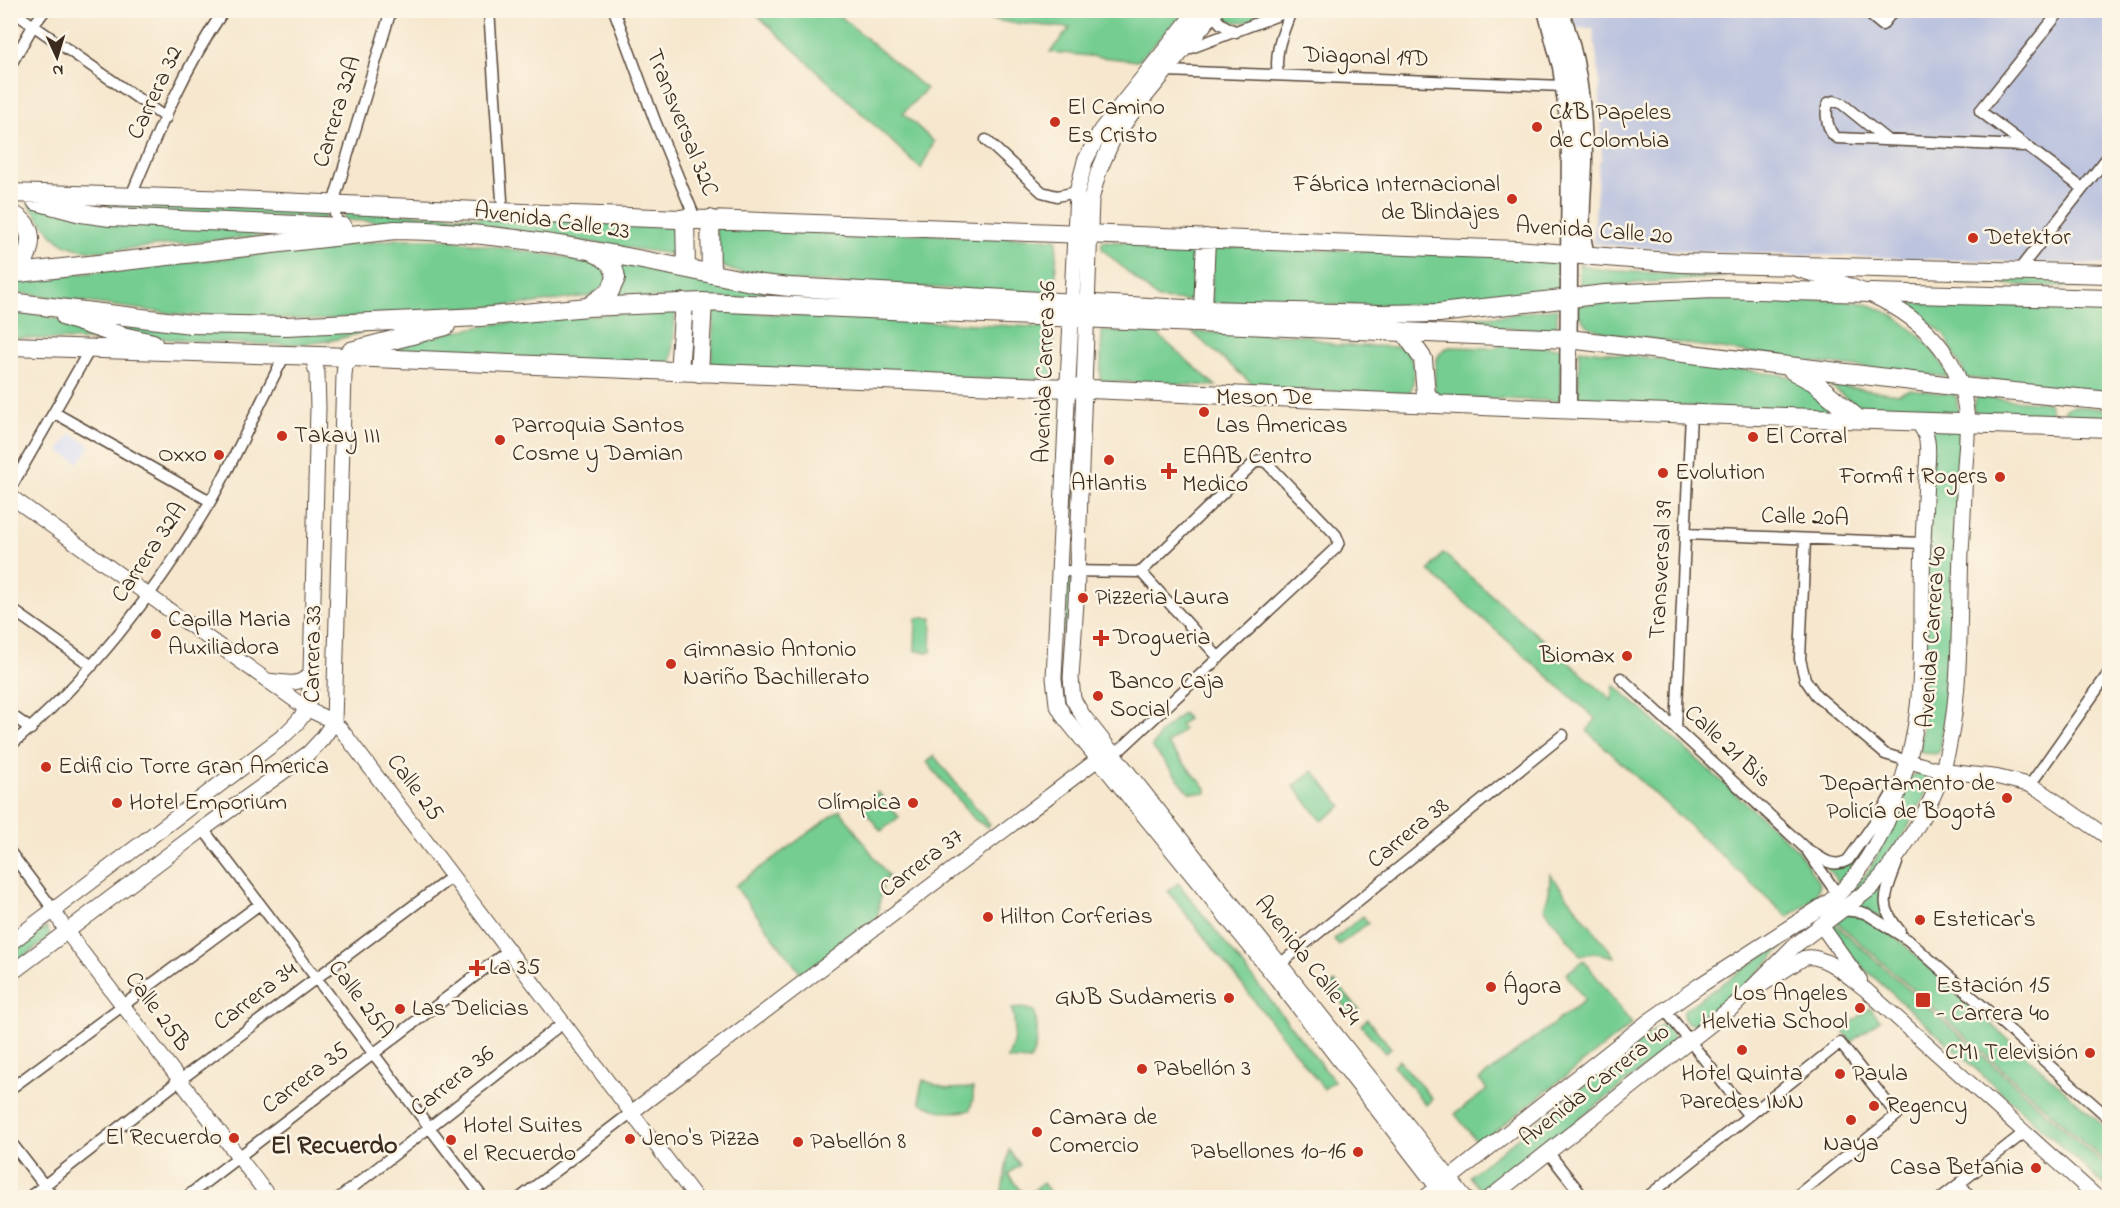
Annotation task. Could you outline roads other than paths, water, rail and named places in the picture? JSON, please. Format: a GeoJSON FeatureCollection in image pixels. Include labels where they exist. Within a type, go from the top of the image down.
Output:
{"type":"FeatureCollection","features":[{"type":"Feature","properties":{"kind":"highway","name":"Avenida Calle 23"},"geometry":{"type":"LineString","coordinates":[[10,194],[131,196],[1082,234]]}},
{"type":"Feature","properties":{"kind":"highway"},"geometry":{"type":"LineString","coordinates":[[10,194],[81,213],[110,217],[396,230]]}},
{"type":"Feature","properties":{"kind":"highway"},"geometry":{"type":"LineString","coordinates":[[10,213],[20,218],[30,233],[29,251],[14,274]]}},
{"type":"Feature","properties":{"kind":"highway"},"geometry":{"type":"LineString","coordinates":[[686,268],[697,218]]}},
{"type":"Feature","properties":{"kind":"highway"},"geometry":{"type":"LineString","coordinates":[[697,218],[711,274]]}},
{"type":"Feature","properties":{"kind":"highway","name":"Avenida Calle 23"},"geometry":{"type":"LineString","coordinates":[[14,274],[396,230],[428,230],[504,237],[588,250],[762,284],[1079,312]]}},
{"type":"Feature","properties":{"kind":"highway","name":"Avenida Calle 20"},"geometry":{"type":"LineString","coordinates":[[1082,234],[1516,250],[1661,262],[2109,274]]}},
{"type":"Feature","properties":{"kind":"highway"},"geometry":{"type":"LineString","coordinates":[[1203,310],[1206,238]]}},
{"type":"Feature","properties":{"kind":"highway"},"geometry":{"type":"LineString","coordinates":[[588,250],[608,260],[616,278],[610,291],[588,307]]}},
{"type":"Feature","properties":{"kind":"highway"},"geometry":{"type":"LineString","coordinates":[[1714,289],[1786,266]]}},
{"type":"Feature","properties":{"kind":"highway"},"geometry":{"type":"LineString","coordinates":[[1925,269],[1944,295]]}},
{"type":"Feature","properties":{"kind":"highway"},"geometry":{"type":"LineString","coordinates":[[1079,312],[1203,310],[1439,313],[1643,291],[1714,289],[2109,299]]}},
{"type":"Feature","properties":{"kind":"highway"},"geometry":{"type":"LineString","coordinates":[[679,372],[684,302]]}},
{"type":"Feature","properties":{"kind":"highway"},"geometry":{"type":"LineString","coordinates":[[18,303],[191,324],[286,327],[480,317],[588,307],[684,302],[1079,312],[1405,333],[1569,339],[1961,387],[2109,401]]}},
{"type":"Feature","properties":{"kind":"highway"},"geometry":{"type":"LineString","coordinates":[[699,373],[703,302]]}},
{"type":"Feature","properties":{"kind":"highway"},"geometry":{"type":"LineString","coordinates":[[18,303],[122,336],[191,351]]}},
{"type":"Feature","properties":{"kind":"highway"},"geometry":{"type":"LineString","coordinates":[[314,356],[367,348],[480,317]]}},
{"type":"Feature","properties":{"kind":"highway"},"geometry":{"type":"LineString","coordinates":[[1405,333],[1421,354],[1424,362],[1425,391],[1428,398],[1436,404]]}},
{"type":"Feature","properties":{"kind":"highway"},"geometry":{"type":"LineString","coordinates":[[10,346],[351,357],[1691,414],[2109,428]]}},
{"type":"Feature","properties":{"kind":"highway"},"geometry":{"type":"LineString","coordinates":[[1778,365],[1814,382],[1858,419]]}},
{"type":"Feature","properties":{"kind":"highway"},"geometry":{"type":"LineString","coordinates":[[2059,396],[2059,426]]}},
{"type":"Feature","properties":{"kind":"main road","name":"Avenida Carrera 36"},"geometry":{"type":"LineString","coordinates":[[1106,757],[1077,708],[1071,690],[1077,571],[1076,388],[1082,234],[1077,192],[1085,161],[1101,130],[1197,10]]}},
{"type":"Feature","properties":{"kind":"main road"},"geometry":{"type":"LineString","coordinates":[[1546,10],[1556,41],[1564,86],[1578,255]]}},
{"type":"Feature","properties":{"kind":"main road"},"geometry":{"type":"LineString","coordinates":[[1560,10],[1571,47],[1582,115],[1584,158],[1582,237],[1569,298],[1568,409]]}},
{"type":"Feature","properties":{"kind":"main road","name":"Avenida Carrera 36"},"geometry":{"type":"LineString","coordinates":[[1082,234],[1105,155],[1112,141],[1134,110],[1214,13]]}},
{"type":"Feature","properties":{"kind":"main road","name":"Avenida Carrera 40"},"geometry":{"type":"LineString","coordinates":[[1490,1197],[1689,1041],[1745,995],[1789,950],[1881,877],[1927,807],[1942,771],[1952,727],[1958,684],[1959,597],[1967,423],[1961,387],[1948,357],[1922,326],[1903,311],[1864,293],[1786,266]]}},
{"type":"Feature","properties":{"kind":"main road","name":"Carrera 33"},"geometry":{"type":"LineString","coordinates":[[10,943],[281,738],[307,709],[311,667],[318,408],[317,365],[314,356]]}},
{"type":"Feature","properties":{"kind":"main road","name":"Carrera 33"},"geometry":{"type":"LineString","coordinates":[[10,974],[203,829],[309,753],[334,722],[344,370],[351,357]]}},
{"type":"Feature","properties":{"kind":"main road","name":"Avenida Carrera 36"},"geometry":{"type":"LineString","coordinates":[[1076,388],[1060,571],[1054,678],[1057,704],[1065,718],[1106,757]]}},
{"type":"Feature","properties":{"kind":"main road"},"geometry":{"type":"LineString","coordinates":[[318,408],[343,409]]}},
{"type":"Feature","properties":{"kind":"main road","name":"Avenida Carrera 40"},"geometry":{"type":"LineString","coordinates":[[1425,1197],[1445,1187],[1665,1010],[1839,895],[1856,877],[1875,847],[1906,767],[1915,732],[1919,684],[1928,448],[1925,432],[1917,421]]}},
{"type":"Feature","properties":{"kind":"main road"},"geometry":{"type":"LineString","coordinates":[[311,667],[336,661]]}},
{"type":"Feature","properties":{"kind":"main road","name":"Avenida Calle 24"},"geometry":{"type":"LineString","coordinates":[[1106,757],[1280,964],[1445,1187]]}},
{"type":"Feature","properties":{"kind":"main road","name":"Avenida Calle 24"},"geometry":{"type":"LineString","coordinates":[[1106,757],[1277,979],[1445,1187],[1465,1197]]}},
{"type":"Feature","properties":{"kind":"street"},"geometry":{"type":"LineString","coordinates":[[11,10],[166,118]]}},
{"type":"Feature","properties":{"kind":"street"},"geometry":{"type":"LineString","coordinates":[[10,66],[45,10]]}},
{"type":"Feature","properties":{"kind":"street","name":"Carrera 32"},"geometry":{"type":"LineString","coordinates":[[131,196],[184,77],[224,10]]}},
{"type":"Feature","properties":{"kind":"street","name":"Carrera 32A"},"geometry":{"type":"LineString","coordinates":[[338,227],[333,204],[391,10]]}},
{"type":"Feature","properties":{"kind":"street"},"geometry":{"type":"LineString","coordinates":[[489,10],[502,200]]}},
{"type":"Feature","properties":{"kind":"street","name":"Transversal 32C"},"geometry":{"type":"LineString","coordinates":[[614,10],[655,121],[697,218]]}},
{"type":"Feature","properties":{"kind":"street"},"geometry":{"type":"LineString","coordinates":[[1864,10],[1882,25],[1894,10]]}},
{"type":"Feature","properties":{"kind":"street"},"geometry":{"type":"LineString","coordinates":[[2061,10],[1980,111],[2082,188]]}},
{"type":"Feature","properties":{"kind":"street"},"geometry":{"type":"LineString","coordinates":[[1183,51],[1292,11]]}},
{"type":"Feature","properties":{"kind":"street"},"geometry":{"type":"LineString","coordinates":[[1278,75],[1277,49],[1292,11]]}},
{"type":"Feature","properties":{"kind":"street"},"geometry":{"type":"LineString","coordinates":[[1214,13],[1221,24],[1236,32]]}},
{"type":"Feature","properties":{"kind":"street","name":"Diagonal 19D"},"geometry":{"type":"LineString","coordinates":[[1166,71],[1564,86]]}},
{"type":"Feature","properties":{"kind":"street"},"geometry":{"type":"LineString","coordinates":[[1887,140],[1841,103],[1834,101],[1828,103],[1832,135],[1837,138],[2024,146]]}},
{"type":"Feature","properties":{"kind":"street"},"geometry":{"type":"LineString","coordinates":[[986,140],[1042,192],[1057,196],[1077,192]]}},
{"type":"Feature","properties":{"kind":"street"},"geometry":{"type":"LineString","coordinates":[[2018,271],[2109,154]]}},
{"type":"Feature","properties":{"kind":"street"},"geometry":{"type":"LineString","coordinates":[[10,489],[90,349]]}},
{"type":"Feature","properties":{"kind":"street","name":"Carrera 32A"},"geometry":{"type":"LineString","coordinates":[[10,746],[31,729],[92,666],[148,595],[210,501],[285,355]]}},
{"type":"Feature","properties":{"kind":"street"},"geometry":{"type":"LineString","coordinates":[[55,413],[210,501]]}},
{"type":"Feature","properties":{"kind":"street","name":"Transversal 39"},"geometry":{"type":"LineString","coordinates":[[1676,728],[1691,414]]}},
{"type":"Feature","properties":{"kind":"street","name":"Carrera 37"},"geometry":{"type":"LineString","coordinates":[[520,1197],[1106,757],[1122,748],[1336,548],[1339,542],[1336,535],[1267,463],[1260,460],[1254,463],[1142,572]]}},
{"type":"Feature","properties":{"kind":"street","name":"Calle 25"},"geometry":{"type":"LineString","coordinates":[[10,496],[307,709],[334,722],[696,1197]]}},
{"type":"Feature","properties":{"kind":"street","name":"Calle 20A"},"geometry":{"type":"LineString","coordinates":[[1685,534],[1923,543]]}},
{"type":"Feature","properties":{"kind":"street"},"geometry":{"type":"LineString","coordinates":[[1805,538],[1800,659],[1805,679],[1816,695],[1885,754],[1906,767],[1997,777],[2030,785],[2109,839]]}},
{"type":"Feature","properties":{"kind":"street"},"geometry":{"type":"LineString","coordinates":[[1060,571],[1142,572],[1219,658]]}},
{"type":"Feature","properties":{"kind":"street"},"geometry":{"type":"LineString","coordinates":[[10,608],[92,666]]}},
{"type":"Feature","properties":{"kind":"street"},"geometry":{"type":"LineString","coordinates":[[267,680],[295,683],[306,679],[311,667]]}},
{"type":"Feature","properties":{"kind":"street"},"geometry":{"type":"LineString","coordinates":[[2030,785],[2109,671]]}},
{"type":"Feature","properties":{"kind":"street","name":"Calle 21 Bis"},"geometry":{"type":"LineString","coordinates":[[1621,678],[1804,846],[1833,864],[1841,864],[1848,860],[1879,816],[1906,767]]}},
{"type":"Feature","properties":{"kind":"street"},"geometry":{"type":"LineString","coordinates":[[10,714],[31,729]]}},
{"type":"Feature","properties":{"kind":"street","name":"Carrera 38"},"geometry":{"type":"LineString","coordinates":[[1280,964],[1563,735]]}},
{"type":"Feature","properties":{"kind":"street","name":"Calle 25A"},"geometry":{"type":"LineString","coordinates":[[203,829],[483,1197]]}},
{"type":"Feature","properties":{"kind":"street","name":"Calle 21 Bis"},"geometry":{"type":"LineString","coordinates":[[1804,846],[1839,895]]}},
{"type":"Feature","properties":{"kind":"street"},"geometry":{"type":"LineString","coordinates":[[1902,847],[1888,889],[1886,907],[1890,919],[1908,940],[2109,1119]]}},
{"type":"Feature","properties":{"kind":"street","name":"Calle 25B"},"geometry":{"type":"LineString","coordinates":[[10,852],[53,909],[66,931],[270,1197]]}},
{"type":"Feature","properties":{"kind":"street","name":"Carrera 34"},"geometry":{"type":"LineString","coordinates":[[28,1197],[453,876]]}},
{"type":"Feature","properties":{"kind":"street"},"geometry":{"type":"LineString","coordinates":[[10,1089],[260,904]]}},
{"type":"Feature","properties":{"kind":"street"},"geometry":{"type":"LineString","coordinates":[[1842,910],[1867,914],[1908,940]]}},
{"type":"Feature","properties":{"kind":"street"},"geometry":{"type":"LineString","coordinates":[[1821,926],[1866,990]]}},
{"type":"Feature","properties":{"kind":"street","name":"Carrera 35"},"geometry":{"type":"LineString","coordinates":[[185,1197],[509,950]]}},
{"type":"Feature","properties":{"kind":"street"},"geometry":{"type":"LineString","coordinates":[[1745,995],[1800,960],[1813,956],[1824,960],[1866,990],[2098,1197]]}},
{"type":"Feature","properties":{"kind":"street"},"geometry":{"type":"LineString","coordinates":[[1665,1010],[1749,1116]]}},
{"type":"Feature","properties":{"kind":"street","name":"Carrera 36"},"geometry":{"type":"LineString","coordinates":[[339,1197],[564,1022]]}},
{"type":"Feature","properties":{"kind":"street"},"geometry":{"type":"LineString","coordinates":[[1646,1197],[1840,1043],[1897,1115],[1801,1195]]}},
{"type":"Feature","properties":{"kind":"street"},"geometry":{"type":"LineString","coordinates":[[1941,1197],[2025,1132]]}},
{"type":"Feature","properties":{"kind":"street"},"geometry":{"type":"LineString","coordinates":[[10,1141],[54,1197]]}},
{"type":"Feature","properties":{"kind":"street"},"geometry":{"type":"LineString","coordinates":[[1548,1152],[1584,1197]]}},
{"type":"Feature","properties":{"kind":"street"},"geometry":{"type":"LineString","coordinates":[[1960,1183],[1971,1197]]}},
{"type":"Feature","properties":{"kind":"place","name":"El Camino Es Cristo"},"geometry":{"type":"Point","coordinates":[1055,122]}},
{"type":"Feature","properties":{"kind":"place","name":"C&B Papeles de Colombia"},"geometry":{"type":"Point","coordinates":[1537,127]}},
{"type":"Feature","properties":{"kind":"place","name":"Fábrica Internacional de Blindajes"},"geometry":{"type":"Point","coordinates":[1512,199]}},
{"type":"Feature","properties":{"kind":"place","name":"Detektor"},"geometry":{"type":"Point","coordinates":[1973,238]}},
{"type":"Feature","properties":{"kind":"place","name":"Meson De Las Americas"},"geometry":{"type":"Point","coordinates":[1204,412]}},
{"type":"Feature","properties":{"kind":"place","name":"Takay III"},"geometry":{"type":"Point","coordinates":[282,436]}},
{"type":"Feature","properties":{"kind":"place","name":"El Corral"},"geometry":{"type":"Point","coordinates":[1753,437]}},
{"type":"Feature","properties":{"kind":"place","name":"Parroquia Santos Cosme y Damian"},"geometry":{"type":"Point","coordinates":[500,440]}},
{"type":"Feature","properties":{"kind":"place","name":"Oxxo"},"geometry":{"type":"Point","coordinates":[219,455]}},
{"type":"Feature","properties":{"kind":"place","name":"Atlantis"},"geometry":{"type":"Point","coordinates":[1109,460]}},
{"type":"Feature","properties":{"kind":"place","name":"EAAB Centro Medico"},"geometry":{"type":"Point","coordinates":[1169,471]}},
{"type":"Feature","properties":{"kind":"place","name":"Evolution"},"geometry":{"type":"Point","coordinates":[1663,473]}},
{"type":"Feature","properties":{"kind":"place","name":"Formfit Rogers"},"geometry":{"type":"Point","coordinates":[2000,477]}},
{"type":"Feature","properties":{"kind":"place","name":"Pizzeria Laura"},"geometry":{"type":"Point","coordinates":[1083,598]}},
{"type":"Feature","properties":{"kind":"place","name":"Capilla Maria Auxiliadora"},"geometry":{"type":"Point","coordinates":[156,634]}},
{"type":"Feature","properties":{"kind":"place","name":"Drogueria"},"geometry":{"type":"Point","coordinates":[1101,638]}},
{"type":"Feature","properties":{"kind":"place","name":"Biomax"},"geometry":{"type":"Point","coordinates":[1627,656]}},
{"type":"Feature","properties":{"kind":"place","name":"Gimnasio Antonio Nariño Bachillerato"},"geometry":{"type":"Point","coordinates":[671,664]}},
{"type":"Feature","properties":{"kind":"place","name":"Banco Caja Social"},"geometry":{"type":"Point","coordinates":[1098,696]}},
{"type":"Feature","properties":{"kind":"place","name":"Edificio Torre Gran America"},"geometry":{"type":"Point","coordinates":[46,767]}},
{"type":"Feature","properties":{"kind":"place","name":"Departamento de Policía de Bogotá"},"geometry":{"type":"Point","coordinates":[2007,798]}},
{"type":"Feature","properties":{"kind":"place","name":"Hotel Emporium"},"geometry":{"type":"Point","coordinates":[117,803]}},
{"type":"Feature","properties":{"kind":"place","name":"Olímpica"},"geometry":{"type":"Point","coordinates":[913,803]}},
{"type":"Feature","properties":{"kind":"place","name":"Hilton Corferias"},"geometry":{"type":"Point","coordinates":[988,917]}},
{"type":"Feature","properties":{"kind":"place","name":"Esteticar's"},"geometry":{"type":"Point","coordinates":[1920,920]}},
{"type":"Feature","properties":{"kind":"place","name":"La 35"},"geometry":{"type":"Point","coordinates":[477,968]}},
{"type":"Feature","properties":{"kind":"place","name":"Ágora"},"geometry":{"type":"Point","coordinates":[1491,987]}},
{"type":"Feature","properties":{"kind":"place","name":"GNB Sudameris"},"geometry":{"type":"Point","coordinates":[1229,998]}},
{"type":"Feature","properties":{"kind":"place","name":"Estación 15 - Carrera 40"},"geometry":{"type":"Point","coordinates":[1923,1000]}},
{"type":"Feature","properties":{"kind":"place","name":"Los Angeles Helvetia School"},"geometry":{"type":"Point","coordinates":[1860,1008]}},
{"type":"Feature","properties":{"kind":"place","name":"Las Delicias"},"geometry":{"type":"Point","coordinates":[400,1009]}},
{"type":"Feature","properties":{"kind":"place","name":"Hotel Quinta Paredes INN"},"geometry":{"type":"Point","coordinates":[1742,1050]}},
{"type":"Feature","properties":{"kind":"place","name":"CMI Televisión"},"geometry":{"type":"Point","coordinates":[2090,1053]}},
{"type":"Feature","properties":{"kind":"place","name":"Pabellón 3"},"geometry":{"type":"Point","coordinates":[1142,1069]}},
{"type":"Feature","properties":{"kind":"place","name":"Paula"},"geometry":{"type":"Point","coordinates":[1840,1074]}},
{"type":"Feature","properties":{"kind":"place","name":"Regency"},"geometry":{"type":"Point","coordinates":[1874,1106]}},
{"type":"Feature","properties":{"kind":"place","name":"Naya"},"geometry":{"type":"Point","coordinates":[1851,1120]}},
{"type":"Feature","properties":{"kind":"place","name":"Camara de Comercio"},"geometry":{"type":"Point","coordinates":[1037,1132]}},
{"type":"Feature","properties":{"kind":"place","name":"El Recuerdo"},"geometry":{"type":"Point","coordinates":[234,1138]}},
{"type":"Feature","properties":{"kind":"place","name":"Jeno's Pizza"},"geometry":{"type":"Point","coordinates":[630,1139]}},
{"type":"Feature","properties":{"kind":"place","name":"Hotel Suites el Recuerdo"},"geometry":{"type":"Point","coordinates":[451,1140]}},
{"type":"Feature","properties":{"kind":"place","name":"Pabellón 8"},"geometry":{"type":"Point","coordinates":[798,1142]}},
{"type":"Feature","properties":{"kind":"place","name":"Pabellones 10-16"},"geometry":{"type":"Point","coordinates":[1358,1152]}},
{"type":"Feature","properties":{"kind":"place","name":"Casa Betania"},"geometry":{"type":"Point","coordinates":[2036,1168]}},
{"type":"Feature","properties":{"kind":"district","name":"El Recuerdo"},"geometry":{"type":"Point","coordinates":[334,1147]}}]}
